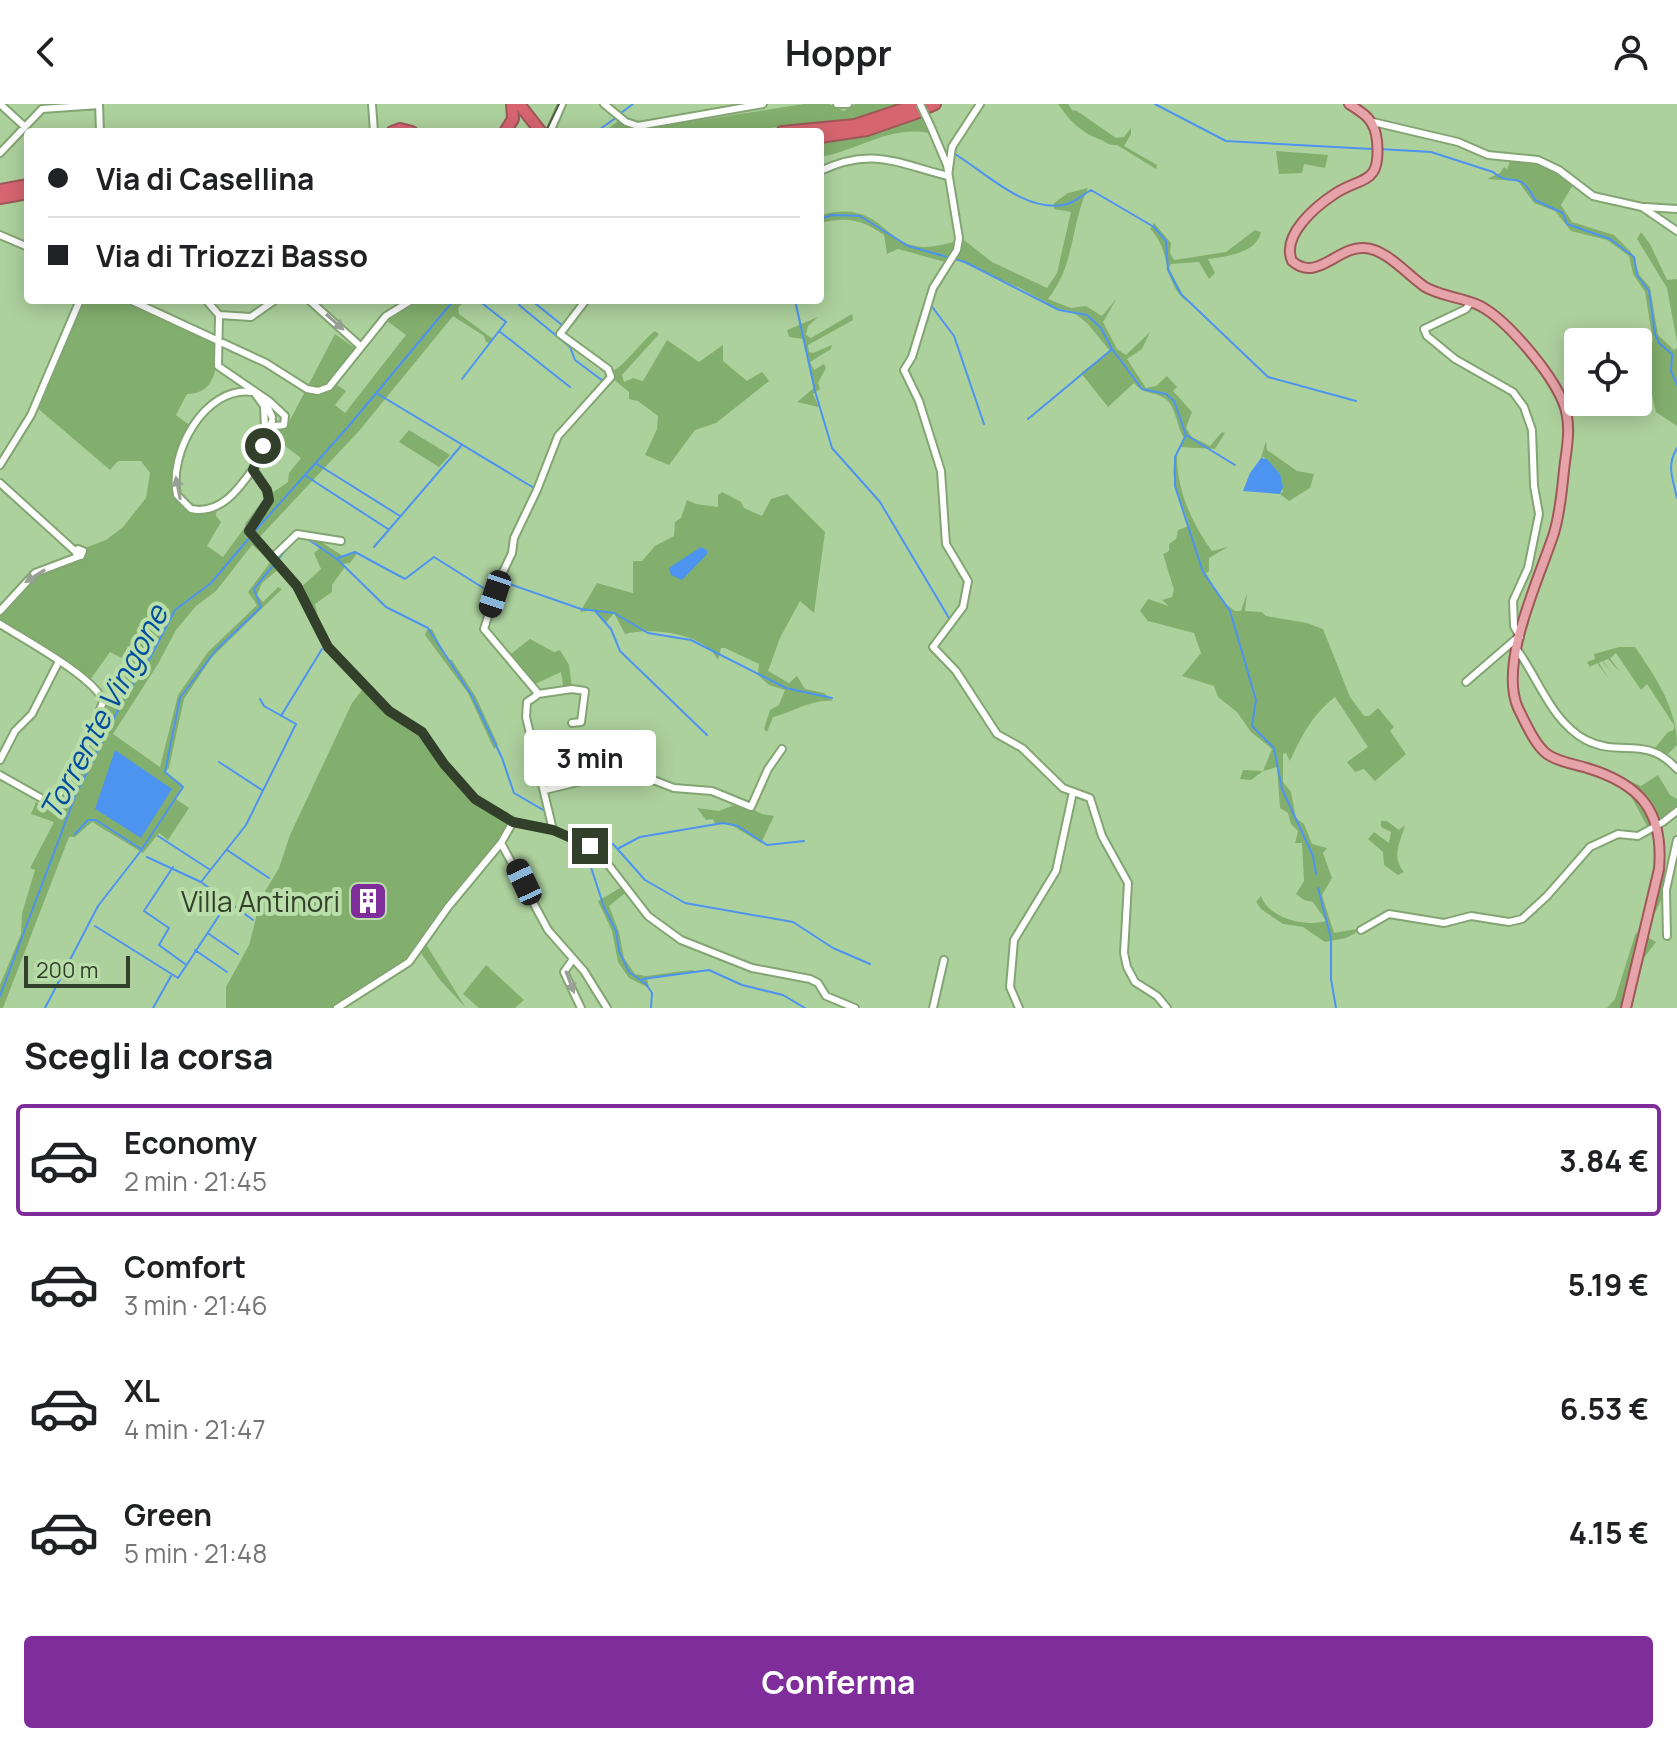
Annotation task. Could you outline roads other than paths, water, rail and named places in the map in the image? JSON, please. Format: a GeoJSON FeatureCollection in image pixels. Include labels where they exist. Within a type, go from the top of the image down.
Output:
{"type":"FeatureCollection","features":[{"type":"Feature","properties":{"kind":"highway"},"geometry":{"type":"LineString","coordinates":[[515,104],[537,128]]}},
{"type":"Feature","properties":{"kind":"highway"},"geometry":{"type":"LineString","coordinates":[[507,128],[513,119],[515,104]]}},
{"type":"Feature","properties":{"kind":"highway"},"geometry":{"type":"LineString","coordinates":[[515,104],[519,117],[518,128]]}},
{"type":"Feature","properties":{"kind":"highway"},"geometry":{"type":"LineString","coordinates":[[824,128],[855,125],[923,107]]}},
{"type":"Feature","properties":{"kind":"highway"},"geometry":{"type":"LineString","coordinates":[[824,136],[867,130],[923,107]]}},
{"type":"Feature","properties":{"kind":"highway"},"geometry":{"type":"LineString","coordinates":[[0,190],[24,186]]}},
{"type":"Feature","properties":{"kind":"highway"},"geometry":{"type":"LineString","coordinates":[[0,198],[24,194]]}},
{"type":"Feature","properties":{"kind":"main road"},"geometry":{"type":"LineString","coordinates":[[1349,104],[1373,122],[1377,163],[1367,178],[1338,192],[1296,230],[1289,247],[1292,261],[1302,267],[1315,268],[1346,252],[1365,248],[1378,252],[1432,290],[1471,302],[1497,316],[1515,332],[1559,394],[1568,422],[1558,515],[1519,635],[1514,678],[1516,702],[1542,748],[1556,759],[1627,783],[1642,799],[1655,827],[1661,852],[1659,869],[1626,1008]]}},
{"type":"Feature","properties":{"kind":"street"},"geometry":{"type":"LineString","coordinates":[[0,104],[24,126]]}},
{"type":"Feature","properties":{"kind":"street"},"geometry":{"type":"LineString","coordinates":[[372,104],[374,128]]}},
{"type":"Feature","properties":{"kind":"street"},"geometry":{"type":"LineString","coordinates":[[552,128],[562,104]]}},
{"type":"Feature","properties":{"kind":"street"},"geometry":{"type":"LineString","coordinates":[[607,107],[632,125],[642,126],[766,104]]}},
{"type":"Feature","properties":{"kind":"street"},"geometry":{"type":"LineString","coordinates":[[837,104],[848,104]]}},
{"type":"Feature","properties":{"kind":"street"},"geometry":{"type":"LineString","coordinates":[[948,176],[952,147],[980,104]]}},
{"type":"Feature","properties":{"kind":"street"},"geometry":{"type":"LineString","coordinates":[[0,153],[44,109],[99,105],[100,128]]}},
{"type":"Feature","properties":{"kind":"street"},"geometry":{"type":"LineString","coordinates":[[923,107],[948,176],[958,227],[957,250],[933,288],[912,357],[904,370],[919,401],[941,471],[946,544],[968,581],[963,607],[933,647],[956,671],[997,734],[1022,748],[1050,778],[1090,798],[1102,836],[1128,883],[1124,953],[1127,967],[1135,982],[1157,996],[1167,1008]]}},
{"type":"Feature","properties":{"kind":"street"},"geometry":{"type":"LineString","coordinates":[[1373,122],[1458,142],[1488,155],[1538,160],[1559,170],[1593,196],[1642,207],[1677,209]]}},
{"type":"Feature","properties":{"kind":"street"},"geometry":{"type":"LineString","coordinates":[[824,170],[873,157],[923,167],[948,176]]}},
{"type":"Feature","properties":{"kind":"street"},"geometry":{"type":"LineString","coordinates":[[1642,207],[1677,231]]}},
{"type":"Feature","properties":{"kind":"street"},"geometry":{"type":"LineString","coordinates":[[0,235],[24,245]]}},
{"type":"Feature","properties":{"kind":"street"},"geometry":{"type":"LineString","coordinates":[[1466,682],[1516,641],[1519,635],[1514,626],[1513,601],[1528,568],[1539,514],[1534,486],[1532,430],[1524,407],[1513,392],[1455,359],[1427,336],[1424,329],[1466,309],[1471,302]]}},
{"type":"Feature","properties":{"kind":"street"},"geometry":{"type":"LineString","coordinates":[[0,465],[31,415],[78,304]]}},
{"type":"Feature","properties":{"kind":"street"},"geometry":{"type":"LineString","coordinates":[[138,304],[315,391],[329,387],[359,345],[390,312],[405,304]]}},
{"type":"Feature","properties":{"kind":"street"},"geometry":{"type":"LineString","coordinates":[[209,304],[219,315],[217,364],[283,414],[285,424],[273,421]]}},
{"type":"Feature","properties":{"kind":"street"},"geometry":{"type":"LineString","coordinates":[[219,315],[251,317],[269,304]]}},
{"type":"Feature","properties":{"kind":"street"},"geometry":{"type":"LineString","coordinates":[[313,304],[359,345]]}},
{"type":"Feature","properties":{"kind":"street"},"geometry":{"type":"LineString","coordinates":[[538,694],[486,633],[485,625],[512,553],[514,538],[558,436],[611,377],[608,369],[560,334],[583,304]]}},
{"type":"Feature","properties":{"kind":"street"},"geometry":{"type":"LineString","coordinates":[[237,381],[269,405],[273,421]]}},
{"type":"Feature","properties":{"kind":"street"},"geometry":{"type":"LineString","coordinates":[[254,393],[264,406],[266,417],[263,446]]}},
{"type":"Feature","properties":{"kind":"street"},"geometry":{"type":"LineString","coordinates":[[254,393],[228,394],[200,418],[179,459],[175,481],[177,495],[190,509],[213,508],[232,495],[253,469],[276,413],[283,414]]}},
{"type":"Feature","properties":{"kind":"street"},"geometry":{"type":"LineString","coordinates":[[253,469],[269,498],[249,531],[254,539],[297,586],[328,647],[389,711],[422,732],[444,764],[475,799],[513,822],[553,830],[597,850],[648,916],[681,940],[752,968],[815,981],[826,996],[855,1008]]}},
{"type":"Feature","properties":{"kind":"street"},"geometry":{"type":"LineString","coordinates":[[0,483],[78,552],[35,573],[0,611]]}},
{"type":"Feature","properties":{"kind":"street"},"geometry":{"type":"LineString","coordinates":[[275,561],[297,534],[341,541]]}},
{"type":"Feature","properties":{"kind":"street"},"geometry":{"type":"LineString","coordinates":[[0,624],[59,661],[102,697],[83,752],[55,801],[48,802],[0,775]]}},
{"type":"Feature","properties":{"kind":"street"},"geometry":{"type":"LineString","coordinates":[[1518,651],[1541,692],[1579,735],[1603,746],[1658,751],[1677,769]]}},
{"type":"Feature","properties":{"kind":"street"},"geometry":{"type":"LineString","coordinates":[[0,760],[15,731],[32,714],[59,661]]}},
{"type":"Feature","properties":{"kind":"street"},"geometry":{"type":"LineString","coordinates":[[553,830],[530,741],[527,702],[538,694],[572,689],[585,691],[581,722],[572,723]]}},
{"type":"Feature","properties":{"kind":"street"},"geometry":{"type":"LineString","coordinates":[[627,770],[674,788],[712,791],[751,807],[768,769],[782,749]]}},
{"type":"Feature","properties":{"kind":"street"},"geometry":{"type":"LineString","coordinates":[[545,790],[627,770],[645,752]]}},
{"type":"Feature","properties":{"kind":"street"},"geometry":{"type":"LineString","coordinates":[[1019,1008],[1010,987],[1014,940],[1056,871],[1073,792]]}},
{"type":"Feature","properties":{"kind":"street"},"geometry":{"type":"LineString","coordinates":[[1361,930],[1389,914],[1444,923],[1471,916],[1509,922],[1527,916],[1590,847],[1613,836],[1629,833],[1638,836],[1677,811]]}},
{"type":"Feature","properties":{"kind":"street"},"geometry":{"type":"LineString","coordinates":[[337,1008],[409,962],[501,843],[513,822]]}},
{"type":"Feature","properties":{"kind":"street"},"geometry":{"type":"LineString","coordinates":[[1667,936],[1666,890],[1677,840]]}},
{"type":"Feature","properties":{"kind":"street"},"geometry":{"type":"LineString","coordinates":[[501,843],[548,930],[573,959],[607,1008]]}},
{"type":"Feature","properties":{"kind":"street"},"geometry":{"type":"LineString","coordinates":[[573,959],[564,972],[581,1008]]}},
{"type":"Feature","properties":{"kind":"street"},"geometry":{"type":"LineString","coordinates":[[933,1008],[944,960]]}},
{"type":"Feature","properties":{"kind":"water"},"geometry":{"type":"Polygon","coordinates":[[[1261,458],[1267,459],[1280,474],[1283,487],[1280,494],[1243,491],[1250,473],[1261,458]]]}},
{"type":"Feature","properties":{"kind":"water"},"geometry":{"type":"Polygon","coordinates":[[[701,547],[707,550],[707,554],[682,580],[671,575],[669,568],[701,547]]]}},
{"type":"Feature","properties":{"kind":"water"},"geometry":{"type":"Polygon","coordinates":[[[115,750],[172,789],[141,838],[95,809],[115,750]]]}},
{"type":"Feature","properties":{"kind":"waterway","name":"Torrente Vingone"},"geometry":{"type":"LineString","coordinates":[[621,113],[633,104]]}},
{"type":"Feature","properties":{"kind":"waterway"},"geometry":{"type":"LineString","coordinates":[[1155,104],[1226,141],[1372,149]]}},
{"type":"Feature","properties":{"kind":"waterway","name":"Torrente Vingone"},"geometry":{"type":"LineString","coordinates":[[602,128],[617,117]]}},
{"type":"Feature","properties":{"kind":"waterway"},"geometry":{"type":"LineString","coordinates":[[1379,149],[1431,152],[1506,179],[1520,181],[1535,200],[1563,213],[1567,224],[1610,239],[1634,257],[1637,275],[1649,291],[1655,334],[1659,343],[1672,354],[1671,371],[1677,385]]}},
{"type":"Feature","properties":{"kind":"waterway"},"geometry":{"type":"LineString","coordinates":[[955,154],[1006,189],[1034,203],[1064,205],[1091,190],[1154,227],[1166,241],[1168,270],[1181,294],[1268,377],[1356,401]]}},
{"type":"Feature","properties":{"kind":"waterway"},"geometry":{"type":"LineString","coordinates":[[824,218],[860,216],[908,246],[965,262],[1059,310],[1087,315],[1101,328],[1112,349],[1142,389],[1166,394],[1174,401],[1186,435],[1235,465]]}},
{"type":"Feature","properties":{"kind":"waterway"},"geometry":{"type":"LineString","coordinates":[[935,280],[942,269]]}},
{"type":"Feature","properties":{"kind":"waterway","name":"Torrente Vingone"},"geometry":{"type":"LineString","coordinates":[[254,532],[347,428],[451,304]]}},
{"type":"Feature","properties":{"kind":"waterway"},"geometry":{"type":"LineString","coordinates":[[462,379],[506,322],[483,304]]}},
{"type":"Feature","properties":{"kind":"waterway"},"geometry":{"type":"LineString","coordinates":[[520,304],[570,347],[575,360],[603,381]]}},
{"type":"Feature","properties":{"kind":"waterway"},"geometry":{"type":"LineString","coordinates":[[536,304],[562,325]]}},
{"type":"Feature","properties":{"kind":"waterway"},"geometry":{"type":"LineString","coordinates":[[796,304],[815,391],[832,448],[880,502],[949,618]]}},
{"type":"Feature","properties":{"kind":"waterway"},"geometry":{"type":"LineString","coordinates":[[930,304],[954,336],[984,424]]}},
{"type":"Feature","properties":{"kind":"waterway"},"geometry":{"type":"LineString","coordinates":[[499,331],[570,387]]}},
{"type":"Feature","properties":{"kind":"waterway"},"geometry":{"type":"LineString","coordinates":[[1028,419],[1111,350]]}},
{"type":"Feature","properties":{"kind":"waterway"},"geometry":{"type":"LineString","coordinates":[[378,394],[534,488]]}},
{"type":"Feature","properties":{"kind":"waterway"},"geometry":{"type":"LineString","coordinates":[[1186,435],[1175,457],[1175,486],[1203,572],[1230,611],[1256,700],[1252,726],[1274,748],[1282,789],[1313,856],[1316,874]]}},
{"type":"Feature","properties":{"kind":"waterway"},"geometry":{"type":"LineString","coordinates":[[374,547],[461,446]]}},
{"type":"Feature","properties":{"kind":"waterway"},"geometry":{"type":"LineString","coordinates":[[1677,448],[1671,467],[1677,498]]}},
{"type":"Feature","properties":{"kind":"waterway"},"geometry":{"type":"LineString","coordinates":[[317,464],[400,516]]}},
{"type":"Feature","properties":{"kind":"waterway"},"geometry":{"type":"LineString","coordinates":[[306,476],[388,529]]}},
{"type":"Feature","properties":{"kind":"waterway","name":"Torrente Vingone"},"geometry":{"type":"LineString","coordinates":[[0,996],[76,794],[125,696],[149,660],[175,610],[211,583],[250,537]]}},
{"type":"Feature","properties":{"kind":"waterway"},"geometry":{"type":"LineString","coordinates":[[306,538],[337,559],[386,607],[428,628],[472,696],[502,758],[514,793],[545,811]]}},
{"type":"Feature","properties":{"kind":"waterway"},"geometry":{"type":"LineString","coordinates":[[45,1008],[98,906],[140,852],[183,787],[165,772],[180,698],[216,650],[261,607],[254,589],[288,547]]}},
{"type":"Feature","properties":{"kind":"waterway"},"geometry":{"type":"LineString","coordinates":[[338,558],[355,552],[405,579],[434,557],[493,594]]}},
{"type":"Feature","properties":{"kind":"waterway"},"geometry":{"type":"LineString","coordinates":[[501,581],[581,609],[614,613],[648,633],[691,640],[786,688],[832,698]]}},
{"type":"Feature","properties":{"kind":"waterway"},"geometry":{"type":"LineString","coordinates":[[595,611],[611,629],[620,651],[707,735]]}},
{"type":"Feature","properties":{"kind":"waterway"},"geometry":{"type":"LineString","coordinates":[[281,716],[322,649]]}},
{"type":"Feature","properties":{"kind":"waterway"},"geometry":{"type":"LineString","coordinates":[[201,882],[246,825],[296,724],[264,706],[260,699]]}},
{"type":"Feature","properties":{"kind":"waterway"},"geometry":{"type":"LineString","coordinates":[[219,762],[262,790]]}},
{"type":"Feature","properties":{"kind":"waterway"},"geometry":{"type":"LineString","coordinates":[[75,834],[88,820],[96,820],[141,849]]}},
{"type":"Feature","properties":{"kind":"waterway"},"geometry":{"type":"LineString","coordinates":[[619,848],[640,837],[723,823],[738,826],[767,845],[804,841]]}},
{"type":"Feature","properties":{"kind":"waterway"},"geometry":{"type":"LineString","coordinates":[[158,836],[209,869]]}},
{"type":"Feature","properties":{"kind":"waterway"},"geometry":{"type":"LineString","coordinates":[[589,843],[613,844],[645,880],[685,903],[793,922],[833,948],[870,964]]}},
{"type":"Feature","properties":{"kind":"waterway"},"geometry":{"type":"LineString","coordinates":[[584,846],[604,907],[616,931],[619,951],[629,972],[646,984],[652,993],[651,1008]]}},
{"type":"Feature","properties":{"kind":"waterway"},"geometry":{"type":"LineString","coordinates":[[227,850],[269,878]]}},
{"type":"Feature","properties":{"kind":"waterway"},"geometry":{"type":"LineString","coordinates":[[147,857],[201,882],[253,920]]}},
{"type":"Feature","properties":{"kind":"waterway"},"geometry":{"type":"LineString","coordinates":[[173,867],[144,911],[169,928],[159,945],[185,964]]}},
{"type":"Feature","properties":{"kind":"waterway"},"geometry":{"type":"LineString","coordinates":[[1318,888],[1331,938],[1331,979],[1336,1008]]}},
{"type":"Feature","properties":{"kind":"waterway"},"geometry":{"type":"LineString","coordinates":[[95,926],[178,978],[228,902]]}},
{"type":"Feature","properties":{"kind":"waterway"},"geometry":{"type":"LineString","coordinates":[[209,934],[238,954]]}},
{"type":"Feature","properties":{"kind":"waterway"},"geometry":{"type":"LineString","coordinates":[[195,950],[227,972]]}},
{"type":"Feature","properties":{"kind":"waterway"},"geometry":{"type":"LineString","coordinates":[[643,979],[709,970],[742,985],[783,995],[805,1008]]}},
{"type":"Feature","properties":{"kind":"waterway"},"geometry":{"type":"LineString","coordinates":[[153,1008],[171,976]]}},
{"type":"Feature","properties":{"kind":"tram line"},"geometry":{"type":"LineString","coordinates":[[547,128],[559,104]]}},
{"type":"Feature","properties":{"kind":"place","name":"Villa Antinori"},"geometry":{"type":"Point","coordinates":[368,901]}}]}
